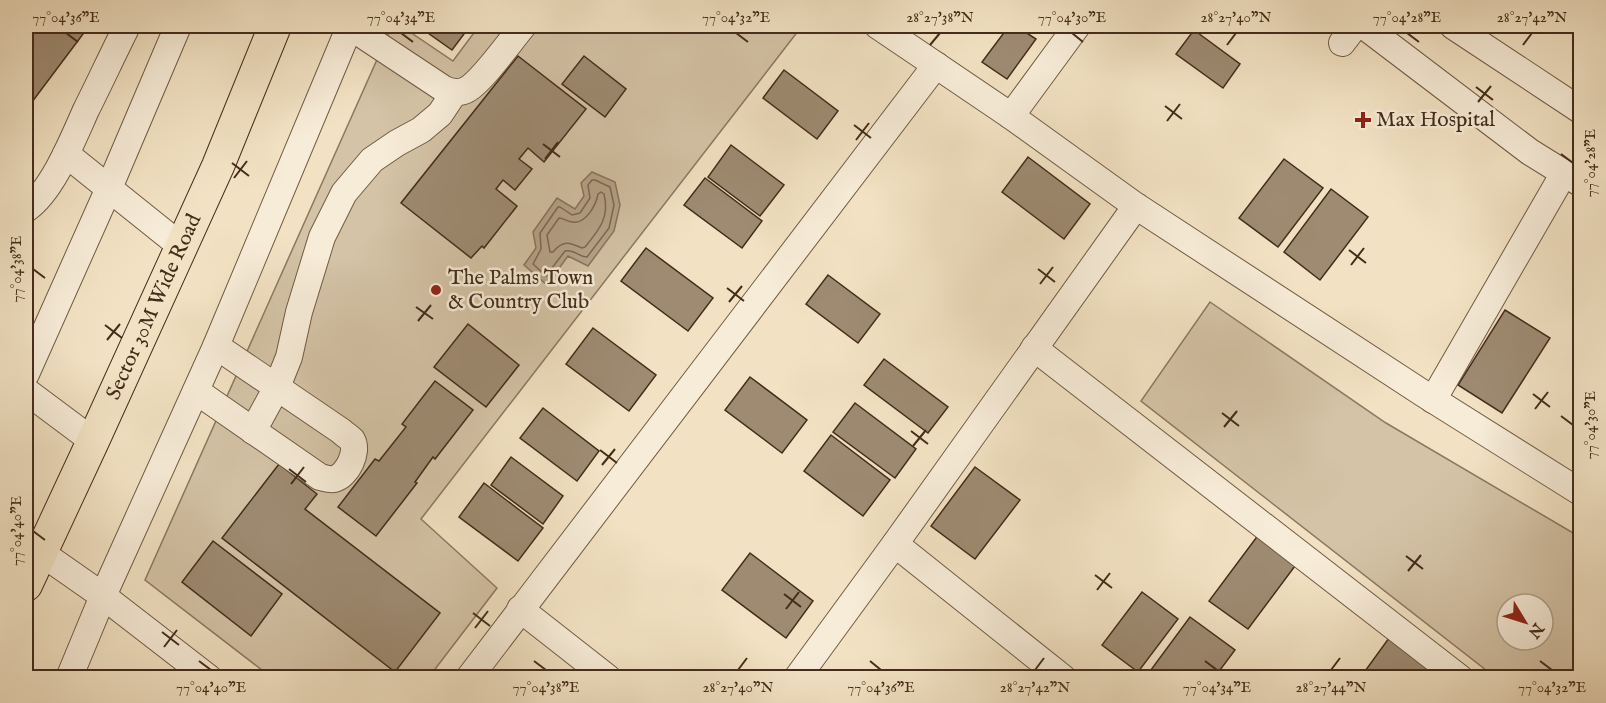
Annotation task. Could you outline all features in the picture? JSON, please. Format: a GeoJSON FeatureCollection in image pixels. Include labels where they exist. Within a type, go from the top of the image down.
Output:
{"type":"FeatureCollection","features":[{"type":"Feature","properties":{"kind":"main road","name":"Sector 30M Wide Road"},"geometry":{"type":"LineString","coordinates":[[26,585],[218,166],[274,26]]}},
{"type":"Feature","properties":{"kind":"street"},"geometry":{"type":"LineString","coordinates":[[26,209],[47,187],[66,154],[127,26]]}},
{"type":"Feature","properties":{"kind":"street"},"geometry":{"type":"LineString","coordinates":[[26,374],[178,26]]}},
{"type":"Feature","properties":{"kind":"street"},"geometry":{"type":"LineString","coordinates":[[69,678],[103,596],[216,346],[349,26],[444,89],[454,93],[466,91],[477,82],[523,26]]}},
{"type":"Feature","properties":{"kind":"street"},"geometry":{"type":"LineString","coordinates":[[878,26],[1011,116],[1136,206],[1433,400],[1581,492]]}},
{"type":"Feature","properties":{"kind":"street"},"geometry":{"type":"LineString","coordinates":[[1011,116],[1077,26]]}},
{"type":"Feature","properties":{"kind":"street"},"geometry":{"type":"LineString","coordinates":[[1364,26],[1530,152],[1572,178],[1433,400]]}},
{"type":"Feature","properties":{"kind":"street"},"geometry":{"type":"LineString","coordinates":[[1454,26],[1581,110]]}},
{"type":"Feature","properties":{"kind":"street"},"geometry":{"type":"LineString","coordinates":[[470,678],[520,609],[936,66]]}},
{"type":"Feature","properties":{"kind":"street"},"geometry":{"type":"LineString","coordinates":[[253,431],[277,387],[289,357],[299,312],[322,237],[344,192],[372,160],[422,130],[440,114],[454,93]]}},
{"type":"Feature","properties":{"kind":"street"},"geometry":{"type":"LineString","coordinates":[[66,154],[182,247]]}},
{"type":"Feature","properties":{"kind":"street"},"geometry":{"type":"LineString","coordinates":[[797,678],[1136,206]]}},
{"type":"Feature","properties":{"kind":"street"},"geometry":{"type":"LineString","coordinates":[[196,391],[320,477],[329,480],[337,479],[344,473],[352,458],[355,449],[351,440],[341,431],[216,346]]}},
{"type":"Feature","properties":{"kind":"street"},"geometry":{"type":"LineString","coordinates":[[1034,348],[1460,678]]}},
{"type":"Feature","properties":{"kind":"street"},"geometry":{"type":"LineString","coordinates":[[26,391],[93,441]]}},
{"type":"Feature","properties":{"kind":"street"},"geometry":{"type":"LineString","coordinates":[[895,544],[1063,678]]}},
{"type":"Feature","properties":{"kind":"street"},"geometry":{"type":"LineString","coordinates":[[40,552],[103,596],[209,678]]}},
{"type":"Feature","properties":{"kind":"street"},"geometry":{"type":"LineString","coordinates":[[520,609],[608,678]]}},
{"type":"Feature","properties":{"kind":"shaded area","name":"The Palms Town & Country Club"},"geometry":{"type":"Polygon","coordinates":[[[392,26],[401,26],[453,61],[479,26],[802,26],[421,519],[497,588],[429,677],[271,677],[145,580],[392,26]]]}},
{"type":"Feature","properties":{"kind":"shaded area"},"geometry":{"type":"Polygon","coordinates":[[[1210,302],[1386,423],[1580,537],[1580,677],[1495,677],[1141,401],[1210,302]]]}},
{"type":"Feature","properties":{"kind":"water"},"geometry":{"type":"Polygon","coordinates":[[[592,172],[615,182],[620,205],[614,231],[588,266],[568,256],[557,271],[560,276],[547,285],[524,265],[536,248],[533,232],[557,198],[575,209],[584,196],[581,183],[592,172]]]}},
{"type":"Feature","properties":{"kind":"building"},"geometry":{"type":"Polygon","coordinates":[[[26,26],[89,26],[26,110],[26,26]]]}},
{"type":"Feature","properties":{"kind":"building"},"geometry":{"type":"Polygon","coordinates":[[[418,26],[470,26],[452,50],[418,26]]]}},
{"type":"Feature","properties":{"kind":"building"},"geometry":{"type":"Polygon","coordinates":[[[1009,26],[1016,26],[1036,39],[1007,79],[982,62],[1009,26]]]}},
{"type":"Feature","properties":{"kind":"building"},"geometry":{"type":"Polygon","coordinates":[[[1194,30],[1240,64],[1223,88],[1176,54],[1194,30]]]}},
{"type":"Feature","properties":{"kind":"building"},"geometry":{"type":"Polygon","coordinates":[[[518,56],[586,109],[544,162],[528,148],[519,159],[532,169],[515,190],[503,180],[496,189],[517,206],[484,248],[482,246],[471,258],[401,203],[518,56]]]}},
{"type":"Feature","properties":{"kind":"building"},"geometry":{"type":"Polygon","coordinates":[[[584,56],[626,89],[605,117],[562,84],[584,56]]]}},
{"type":"Feature","properties":{"kind":"building"},"geometry":{"type":"Polygon","coordinates":[[[784,70],[838,111],[817,139],[763,98],[784,70]]]}},
{"type":"Feature","properties":{"kind":"building"},"geometry":{"type":"Polygon","coordinates":[[[731,145],[784,185],[760,216],[708,177],[731,145]]]}},
{"type":"Feature","properties":{"kind":"building"},"geometry":{"type":"Polygon","coordinates":[[[1028,157],[1090,204],[1064,239],[1002,192],[1028,157]]]}},
{"type":"Feature","properties":{"kind":"building"},"geometry":{"type":"Polygon","coordinates":[[[1284,159],[1323,188],[1278,247],[1239,218],[1284,159]]]}},
{"type":"Feature","properties":{"kind":"building"},"geometry":{"type":"Polygon","coordinates":[[[705,178],[762,221],[742,248],[684,205],[705,178]]]}},
{"type":"Feature","properties":{"kind":"building"},"geometry":{"type":"Polygon","coordinates":[[[1331,189],[1368,217],[1320,280],[1284,252],[1331,189]]]}},
{"type":"Feature","properties":{"kind":"building"},"geometry":{"type":"Polygon","coordinates":[[[646,248],[713,298],[688,331],[621,281],[646,248]]]}},
{"type":"Feature","properties":{"kind":"building"},"geometry":{"type":"Polygon","coordinates":[[[828,275],[880,314],[858,343],[806,304],[828,275]]]}},
{"type":"Feature","properties":{"kind":"building"},"geometry":{"type":"Polygon","coordinates":[[[1505,310],[1550,338],[1502,413],[1458,385],[1505,310]]]}},
{"type":"Feature","properties":{"kind":"building"},"geometry":{"type":"Polygon","coordinates":[[[468,324],[519,365],[486,407],[434,367],[468,324]]]}},
{"type":"Feature","properties":{"kind":"building"},"geometry":{"type":"Polygon","coordinates":[[[593,328],[656,375],[629,411],[566,364],[593,328]]]}},
{"type":"Feature","properties":{"kind":"building"},"geometry":{"type":"Polygon","coordinates":[[[884,359],[948,407],[928,433],[864,385],[884,359]]]}},
{"type":"Feature","properties":{"kind":"building"},"geometry":{"type":"Polygon","coordinates":[[[750,377],[807,420],[782,453],[725,410],[750,377]]]}},
{"type":"Feature","properties":{"kind":"building"},"geometry":{"type":"Polygon","coordinates":[[[435,381],[473,410],[435,459],[433,457],[415,482],[417,483],[376,536],[338,507],[375,459],[379,461],[406,427],[402,424],[435,381]]]}},
{"type":"Feature","properties":{"kind":"building"},"geometry":{"type":"Polygon","coordinates":[[[855,403],[916,449],[895,478],[833,432],[855,403]]]}},
{"type":"Feature","properties":{"kind":"building"},"geometry":{"type":"Polygon","coordinates":[[[543,408],[599,451],[577,481],[520,438],[543,408]]]}},
{"type":"Feature","properties":{"kind":"building"},"geometry":{"type":"Polygon","coordinates":[[[831,435],[890,480],[863,516],[804,471],[831,435]]]}},
{"type":"Feature","properties":{"kind":"building"},"geometry":{"type":"Polygon","coordinates":[[[511,457],[563,496],[543,524],[491,485],[511,457]]]}},
{"type":"Feature","properties":{"kind":"building"},"geometry":{"type":"Polygon","coordinates":[[[279,464],[317,494],[305,509],[440,613],[395,672],[222,538],[279,464]]]}},
{"type":"Feature","properties":{"kind":"building"},"geometry":{"type":"Polygon","coordinates":[[[975,467],[1020,500],[975,559],[931,526],[975,467]]]}},
{"type":"Feature","properties":{"kind":"building"},"geometry":{"type":"Polygon","coordinates":[[[484,483],[543,528],[518,561],[459,517],[484,483]]]}},
{"type":"Feature","properties":{"kind":"building"},"geometry":{"type":"Polygon","coordinates":[[[1259,534],[1298,562],[1248,629],[1209,601],[1259,534]]]}},
{"type":"Feature","properties":{"kind":"building"},"geometry":{"type":"Polygon","coordinates":[[[213,541],[282,594],[251,636],[182,582],[213,541]]]}},
{"type":"Feature","properties":{"kind":"building"},"geometry":{"type":"Polygon","coordinates":[[[750,553],[813,601],[786,638],[722,590],[750,553]]]}},
{"type":"Feature","properties":{"kind":"building"},"geometry":{"type":"Polygon","coordinates":[[[1142,592],[1178,619],[1138,672],[1102,645],[1142,592]]]}},
{"type":"Feature","properties":{"kind":"building"},"geometry":{"type":"Polygon","coordinates":[[[1190,617],[1235,650],[1214,678],[1145,678],[1190,617]]]}},
{"type":"Feature","properties":{"kind":"building"},"geometry":{"type":"Polygon","coordinates":[[[1389,638],[1428,667],[1420,678],[1360,678],[1389,638]]]}},
{"type":"Feature","properties":{"kind":"place","name":"Max Hospital"},"geometry":{"type":"Point","coordinates":[1363,120]}},
{"type":"Feature","properties":{"kind":"place","name":"The Palms Town & Country Club"},"geometry":{"type":"Point","coordinates":[436,290]}}]}
